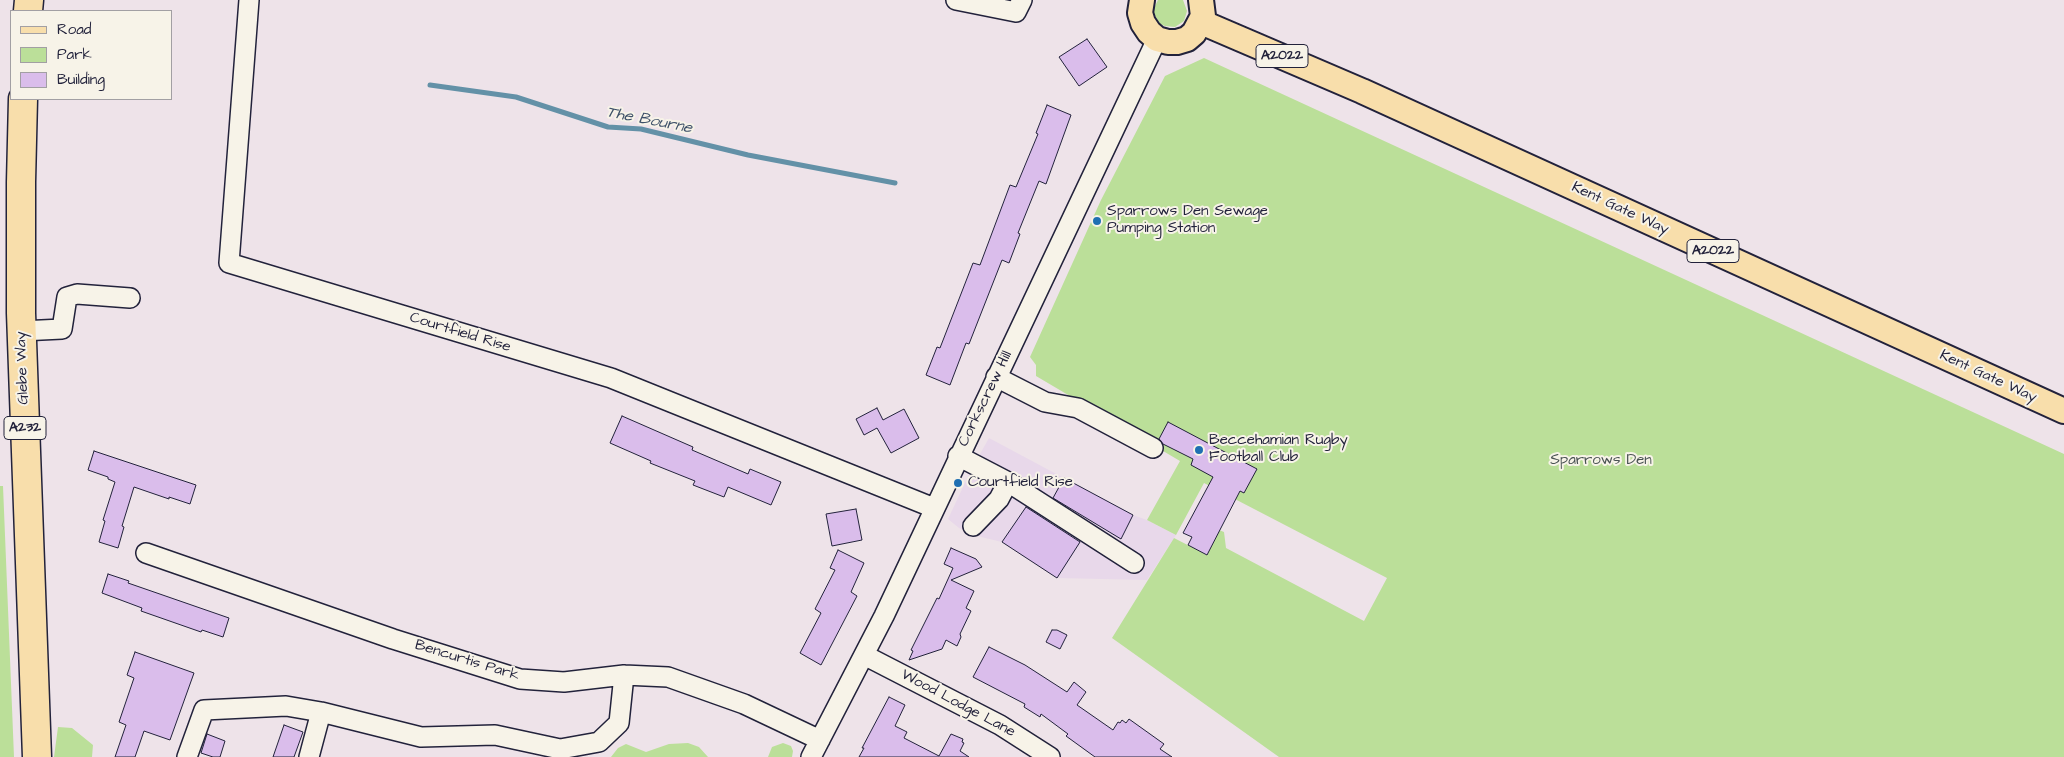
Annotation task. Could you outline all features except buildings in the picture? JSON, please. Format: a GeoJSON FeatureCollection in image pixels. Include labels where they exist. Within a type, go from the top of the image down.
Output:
{"type":"FeatureCollection","features":[{"type":"Feature","properties":{"kind":"highway","name":"Glebe Way"},"geometry":{"type":"LineString","coordinates":[[23,100],[20,191],[21,331],[37,757]]}},
{"type":"Feature","properties":{"kind":"main road"},"geometry":{"type":"LineString","coordinates":[[1139,1],[1143,23],[1149,32],[1157,39],[1168,42],[1186,39],[1194,33],[1201,11]]}},
{"type":"Feature","properties":{"kind":"main road","name":"Kent Gate Way"},"geometry":{"type":"LineString","coordinates":[[1201,11],[1362,91],[2064,411]]}},
{"type":"Feature","properties":{"kind":"street","name":"Courtfield Rise"},"geometry":{"type":"LineString","coordinates":[[249,0],[229,264],[611,378],[934,508]]}},
{"type":"Feature","properties":{"kind":"street"},"geometry":{"type":"LineString","coordinates":[[956,0],[1016,12],[1022,0]]}},
{"type":"Feature","properties":{"kind":"street","name":"Corkscrew Hill"},"geometry":{"type":"LineString","coordinates":[[811,757],[864,655],[1157,39]]}},
{"type":"Feature","properties":{"kind":"street"},"geometry":{"type":"LineString","coordinates":[[21,331],[62,329],[67,297],[77,294],[130,298]]}},
{"type":"Feature","properties":{"kind":"street"},"geometry":{"type":"LineString","coordinates":[[996,378],[1045,402],[1078,408],[1153,448]]}},
{"type":"Feature","properties":{"kind":"street"},"geometry":{"type":"LineString","coordinates":[[958,456],[1008,482],[1134,564]]}},
{"type":"Feature","properties":{"kind":"street"},"geometry":{"type":"LineString","coordinates":[[973,526],[999,499],[1008,482]]}},
{"type":"Feature","properties":{"kind":"street","name":"Bencurtis Park"},"geometry":{"type":"LineString","coordinates":[[146,553],[393,639],[520,679],[564,682],[624,675],[668,677],[744,704],[820,740]]}},
{"type":"Feature","properties":{"kind":"street","name":"Wood Lodge Lane"},"geometry":{"type":"LineString","coordinates":[[864,655],[1000,725],[1050,757]]}},
{"type":"Feature","properties":{"kind":"street"},"geometry":{"type":"LineString","coordinates":[[187,757],[204,710],[286,706],[321,712],[421,737],[495,735],[560,749],[599,742],[619,723],[624,675]]}},
{"type":"Feature","properties":{"kind":"street"},"geometry":{"type":"LineString","coordinates":[[309,757],[321,712]]}},
{"type":"Feature","properties":{"kind":"shaded area"},"geometry":{"type":"Polygon","coordinates":[[[989,438],[1133,515],[1176,535],[1147,580],[1057,578],[1002,542],[981,537],[959,528],[948,519],[971,470],[989,438]]]}},
{"type":"Feature","properties":{"kind":"green space"},"geometry":{"type":"Polygon","coordinates":[[[1158,0],[1183,0],[1187,11],[1184,21],[1175,27],[1160,24],[1154,14],[1154,8],[1158,0]]]}},
{"type":"Feature","properties":{"kind":"green space","name":"Sparrows Den"},"geometry":{"type":"Polygon","coordinates":[[[1204,58],[2064,454],[2064,757],[1279,757],[1112,638],[1174,538],[1207,555],[1219,530],[1224,532],[1226,548],[1364,621],[1387,578],[1204,483],[1176,535],[1147,520],[1180,461],[1036,376],[1036,365],[1030,357],[1101,200],[1165,76],[1204,58]]]}},
{"type":"Feature","properties":{"kind":"green space"},"geometry":{"type":"Polygon","coordinates":[[[0,486],[3,486],[14,757],[0,757],[0,486]]]}},
{"type":"Feature","properties":{"kind":"green space"},"geometry":{"type":"Polygon","coordinates":[[[58,727],[72,728],[93,745],[92,757],[54,757],[58,727]]]}},
{"type":"Feature","properties":{"kind":"green space"},"geometry":{"type":"Polygon","coordinates":[[[688,743],[699,747],[708,757],[611,757],[618,748],[626,744],[646,752],[669,744],[688,743]]]}},
{"type":"Feature","properties":{"kind":"green space"},"geometry":{"type":"Polygon","coordinates":[[[783,743],[791,746],[793,751],[792,757],[768,757],[772,747],[783,743]]]}},
{"type":"Feature","properties":{"kind":"waterway","name":"The Bourne"},"geometry":{"type":"LineString","coordinates":[[430,85],[516,97],[608,127],[641,129],[748,155],[895,183]]}},
{"type":"Feature","properties":{"kind":"place","name":"Sparrows Den Sewage Pumping Station"},"geometry":{"type":"Point","coordinates":[1097,221]}},
{"type":"Feature","properties":{"kind":"place","name":"Beccehamian Rugby Football Club"},"geometry":{"type":"Point","coordinates":[1199,450]}},
{"type":"Feature","properties":{"kind":"place","name":"Courtfield Rise"},"geometry":{"type":"Point","coordinates":[958,483]}}]}
